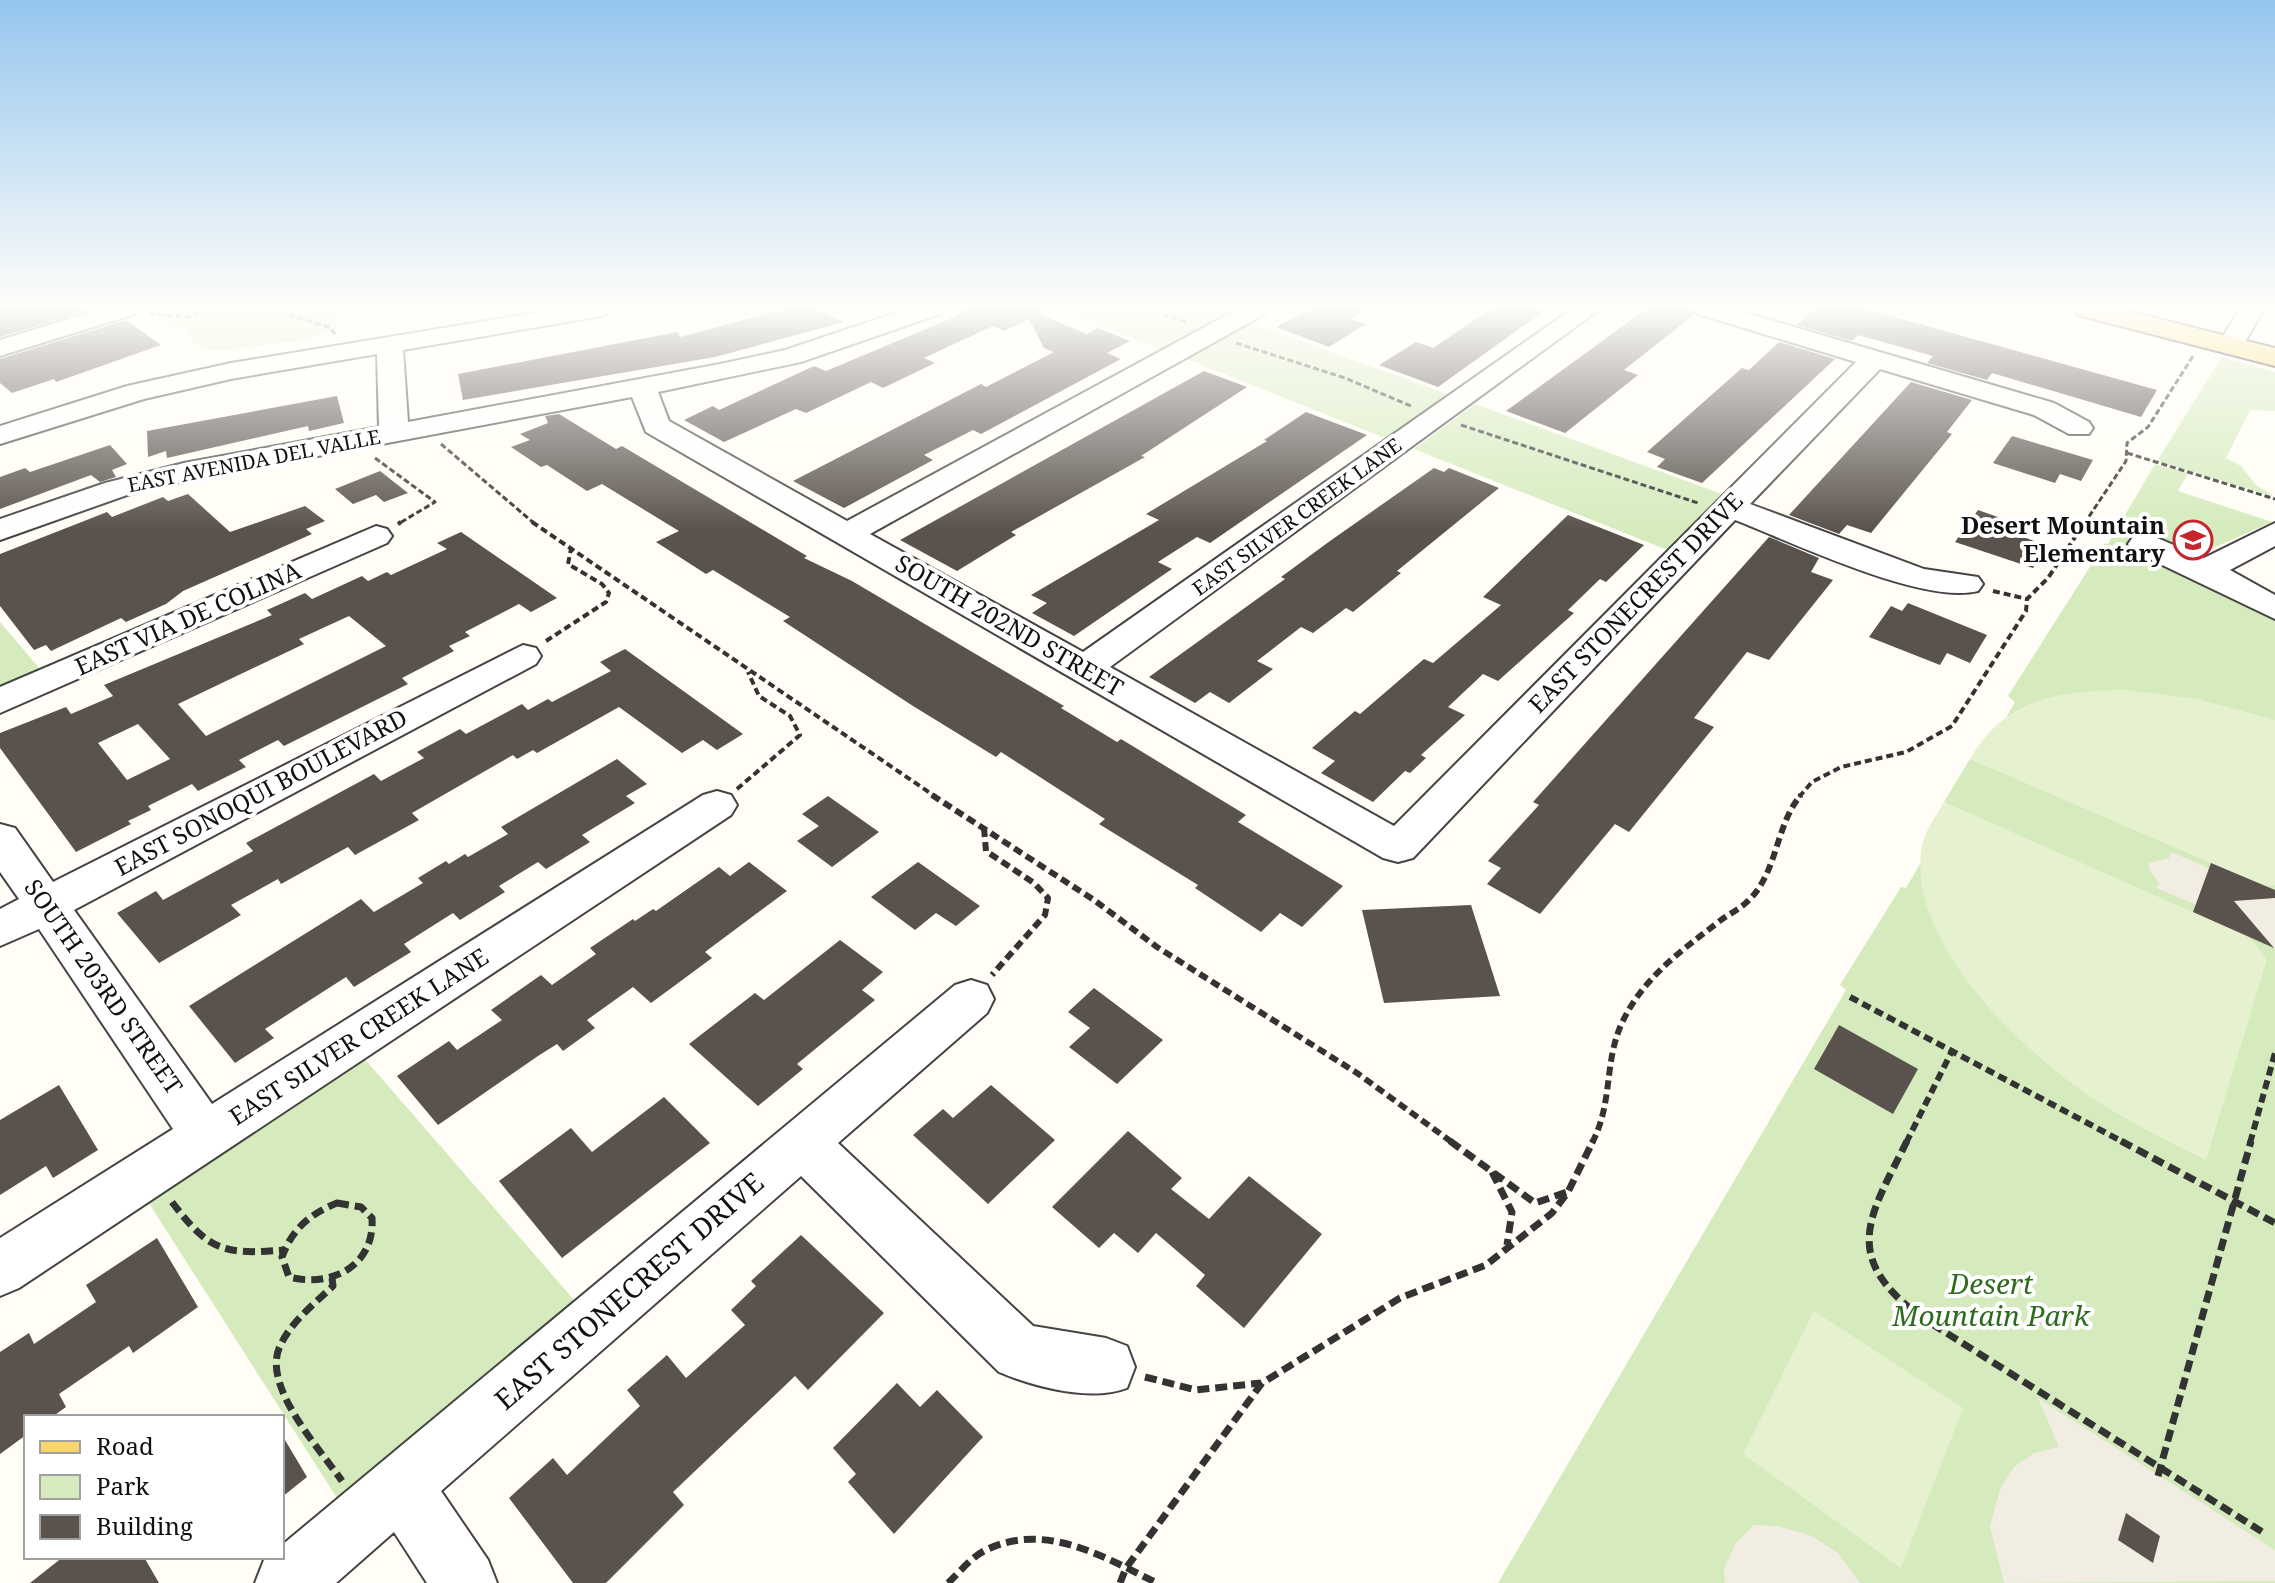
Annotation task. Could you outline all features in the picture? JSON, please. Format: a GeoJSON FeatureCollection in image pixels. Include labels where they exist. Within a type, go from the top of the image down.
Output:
{"type":"FeatureCollection","features":[{"type":"Feature","properties":{"kind":"street"},"geometry":{"type":"LineString","coordinates":[[0,435],[137,392],[184,383]]}},
{"type":"Feature","properties":{"kind":"street"},"geometry":{"type":"LineString","coordinates":[[392,383],[394,433]]}},
{"type":"Feature","properties":{"kind":"street","name":"EAST AVENIDA DEL VALLE"},"geometry":{"type":"LineString","coordinates":[[0,530],[116,489],[184,472],[663,383]]}},
{"type":"Feature","properties":{"kind":"street"},"geometry":{"type":"LineString","coordinates":[[846,534],[1121,383]]}},
{"type":"Feature","properties":{"kind":"street","name":"EAST SILVER CREEK LANE"},"geometry":{"type":"LineString","coordinates":[[1084,669],[1485,383]]}},
{"type":"Feature","properties":{"kind":"street","name":"EAST STONECREST DRIVE"},"geometry":{"type":"LineString","coordinates":[[1398,847],[1851,383]]}},
{"type":"Feature","properties":{"kind":"street"},"geometry":{"type":"LineString","coordinates":[[1955,383],[2044,409],[2079,428]]}},
{"type":"Feature","properties":{"kind":"street","name":"SOUTH 202ND STREET"},"geometry":{"type":"LineString","coordinates":[[643,387],[656,426],[1398,847]]}},
{"type":"Feature","properties":{"kind":"street"},"geometry":{"type":"LineString","coordinates":[[1729,507],[1918,578],[1966,584]]}},
{"type":"Feature","properties":{"kind":"street"},"geometry":{"type":"LineString","coordinates":[[2205,570],[2275,533]]}},
{"type":"Feature","properties":{"kind":"street","name":"EAST VIA DE COLINA"},"geometry":{"type":"LineString","coordinates":[[0,701],[376,536]]}},
{"type":"Feature","properties":{"kind":"street"},"geometry":{"type":"LineString","coordinates":[[2144,544],[2205,570],[2275,609]]}},
{"type":"Feature","properties":{"kind":"street","name":"EAST SONOQUI BOULEVARD"},"geometry":{"type":"LineString","coordinates":[[0,929],[523,656]]}},
{"type":"Feature","properties":{"kind":"street","name":"EAST SILVER CREEK LANE"},"geometry":{"type":"LineString","coordinates":[[0,1269],[717,805]]}},
{"type":"Feature","properties":{"kind":"street","name":"SOUTH 203RD STREET"},"geometry":{"type":"LineString","coordinates":[[0,839],[206,1136]]}},
{"type":"Feature","properties":{"kind":"street","name":"EAST STONECREST DRIVE"},"geometry":{"type":"LineString","coordinates":[[287,1583],[375,1490],[802,1143],[971,999]]}},
{"type":"Feature","properties":{"kind":"street"},"geometry":{"type":"LineString","coordinates":[[802,1143],[1019,1352],[1106,1367]]}},
{"type":"Feature","properties":{"kind":"street"},"geometry":{"type":"LineString","coordinates":[[375,1490],[465,1583]]}},
{"type":"Feature","properties":{"kind":"path"},"geometry":{"type":"LineString","coordinates":[[1120,1583],[1126,1568],[1262,1383],[1400,1298],[1486,1265],[1506,1246],[1552,1213],[1568,1192],[1605,1118],[1609,1071],[1620,1027],[1640,990],[1669,960],[1751,898],[1768,871],[1791,806],[1812,782],[1841,767],[1906,752],[1952,726],[2026,611],[2027,599],[2048,578],[2126,461],[2127,443],[2148,427],[2184,383]]}},
{"type":"Feature","properties":{"kind":"path"},"geometry":{"type":"LineString","coordinates":[[436,434],[440,443],[521,514],[571,549],[748,671],[1094,900],[1157,947],[1357,1073],[1535,1203],[1568,1192]]}},
{"type":"Feature","properties":{"kind":"path"},"geometry":{"type":"LineString","coordinates":[[2127,452],[2275,499]]}},
{"type":"Feature","properties":{"kind":"path"},"geometry":{"type":"LineString","coordinates":[[370,454],[435,502],[376,536]]}},
{"type":"Feature","properties":{"kind":"path"},"geometry":{"type":"LineString","coordinates":[[523,656],[606,602],[609,593],[602,584],[568,564],[571,549]]}},
{"type":"Feature","properties":{"kind":"path"},"geometry":{"type":"LineString","coordinates":[[717,805],[800,735],[799,724],[785,710],[757,694],[748,671]]}},
{"type":"Feature","properties":{"kind":"path"},"geometry":{"type":"LineString","coordinates":[[971,999],[1045,915],[1048,898],[1034,883],[986,851],[984,827]]}},
{"type":"Feature","properties":{"kind":"path"},"geometry":{"type":"LineString","coordinates":[[1850,997],[2275,1223]]}},
{"type":"Feature","properties":{"kind":"path"},"geometry":{"type":"LineString","coordinates":[[1952,1051],[1870,1216],[1865,1236],[1869,1256],[1885,1285],[1902,1303],[2160,1472],[2264,1533]]}},
{"type":"Feature","properties":{"kind":"path"},"geometry":{"type":"LineString","coordinates":[[2160,1472],[2275,1053]]}},
{"type":"Feature","properties":{"kind":"path"},"geometry":{"type":"LineString","coordinates":[[1492,1171],[1512,1212],[1506,1246]]}},
{"type":"Feature","properties":{"kind":"path"},"geometry":{"type":"LineString","coordinates":[[165,1191],[197,1236],[227,1254],[284,1250]]}},
{"type":"Feature","properties":{"kind":"path"},"geometry":{"type":"LineString","coordinates":[[337,1203],[364,1206],[372,1214],[375,1226],[372,1239],[355,1264],[332,1278],[312,1284],[289,1277],[283,1268],[284,1250],[294,1230],[322,1209],[337,1203]]}},
{"type":"Feature","properties":{"kind":"path"},"geometry":{"type":"LineString","coordinates":[[332,1278],[333,1286],[302,1316],[284,1342],[275,1368],[281,1388],[375,1490]]}},
{"type":"Feature","properties":{"kind":"path"},"geometry":{"type":"LineString","coordinates":[[1106,1367],[1196,1390],[1262,1383]]}},
{"type":"Feature","properties":{"kind":"path"},"geometry":{"type":"LineString","coordinates":[[948,1583],[985,1550],[1031,1536],[1068,1541],[1157,1583]]}},
{"type":"Feature","properties":{"kind":"green space"},"geometry":{"type":"Polygon","coordinates":[[[1246,383],[1417,383],[1453,396],[1390,440],[1246,383]]]}},
{"type":"Feature","properties":{"kind":"green space"},"geometry":{"type":"Polygon","coordinates":[[[2206,383],[2275,383],[2275,411],[2250,410],[2226,458],[2241,466],[2256,485],[2275,497],[2157,461],[2206,383]]]}},
{"type":"Feature","properties":{"kind":"green space"},"geometry":{"type":"Polygon","coordinates":[[[1475,404],[1725,495],[1670,551],[1414,449],[1475,404]]]}},
{"type":"Feature","properties":{"kind":"green space","name":"Desert Mountain Park"},"geometry":{"type":"Polygon","coordinates":[[[2155,464],[2188,473],[2178,491],[2272,522],[2197,555],[2275,615],[2275,1583],[1498,1583],[1846,990],[1840,985],[1901,887],[1906,888],[1953,807],[1944,802],[1970,759],[1980,763],[2015,702],[2008,696],[2105,543],[2108,544],[2155,464]]]}},
{"type":"Feature","properties":{"kind":"green space"},"geometry":{"type":"Polygon","coordinates":[[[0,622],[39,668],[0,688],[0,622]]]}},
{"type":"Feature","properties":{"kind":"green space"},"geometry":{"type":"Polygon","coordinates":[[[2126,690],[2198,699],[2275,720],[2275,885],[2264,886],[1970,759],[2000,722],[2036,702],[2078,692],[2126,690]]]}},
{"type":"Feature","properties":{"kind":"green space"},"geometry":{"type":"Polygon","coordinates":[[[1944,802],[2249,937],[2267,959],[2206,1160],[2116,1113],[2060,1075],[2001,1020],[1973,988],[1949,953],[1931,918],[1921,881],[1923,841],[1944,802]]]}},
{"type":"Feature","properties":{"kind":"green space"},"geometry":{"type":"Polygon","coordinates":[[[363,1057],[581,1308],[344,1509],[145,1197],[363,1057]]]}},
{"type":"Feature","properties":{"kind":"green space"},"geometry":{"type":"Polygon","coordinates":[[[1814,1311],[1963,1408],[1901,1568],[1743,1454],[1814,1311]]]}},
{"type":"Feature","properties":{"kind":"shaded area"},"geometry":{"type":"Polygon","coordinates":[[[2171,852],[2209,868],[2208,871],[2275,898],[2275,949],[2259,931],[2156,888],[2159,883],[2149,869],[2149,863],[2169,858],[2171,852]]]}},
{"type":"Feature","properties":{"kind":"shaded area"},"geometry":{"type":"Polygon","coordinates":[[[2038,1398],[2275,1550],[2275,1581],[2004,1583],[1990,1527],[2000,1489],[2014,1467],[2034,1453],[2059,1447],[2038,1398]]]}},
{"type":"Feature","properties":{"kind":"shaded area"},"geometry":{"type":"Polygon","coordinates":[[[1754,1525],[1777,1526],[1812,1536],[1838,1553],[1860,1583],[1725,1583],[1724,1569],[1736,1543],[1754,1525]]]}},
{"type":"Feature","properties":{"kind":"building"},"geometry":{"type":"Polygon","coordinates":[[[0,383],[42,383],[12,393],[0,383]]]}},
{"type":"Feature","properties":{"kind":"building"},"geometry":{"type":"Polygon","coordinates":[[[460,383],[563,383],[463,400],[460,383]]]}},
{"type":"Feature","properties":{"kind":"building"},"geometry":{"type":"Polygon","coordinates":[[[778,383],[869,383],[806,413],[796,409],[724,442],[684,420],[713,406],[719,410],[778,383]]]}},
{"type":"Feature","properties":{"kind":"building"},"geometry":{"type":"Polygon","coordinates":[[[873,383],[894,383],[883,388],[873,383]]]}},
{"type":"Feature","properties":{"kind":"building"},"geometry":{"type":"Polygon","coordinates":[[[994,383],[1076,383],[981,434],[973,430],[924,455],[933,460],[844,508],[793,481],[981,384],[986,387],[994,383]]]}},
{"type":"Feature","properties":{"kind":"building"},"geometry":{"type":"Polygon","coordinates":[[[1183,383],[1236,383],[1247,387],[1141,456],[1145,457],[1011,532],[1016,535],[957,571],[900,540],[1183,383]]]}},
{"type":"Feature","properties":{"kind":"building"},"geometry":{"type":"Polygon","coordinates":[[[1545,383],[1628,383],[1565,433],[1506,411],[1545,383]]]}},
{"type":"Feature","properties":{"kind":"building"},"geometry":{"type":"Polygon","coordinates":[[[1725,383],[1809,383],[1702,483],[1657,467],[1665,459],[1647,452],[1725,383]]]}},
{"type":"Feature","properties":{"kind":"building"},"geometry":{"type":"Polygon","coordinates":[[[1910,383],[1972,400],[1947,432],[1952,434],[1871,533],[1847,525],[1839,534],[1789,515],[1910,383]]]}},
{"type":"Feature","properties":{"kind":"building"},"geometry":{"type":"Polygon","coordinates":[[[2025,383],[2131,383],[2157,390],[2141,417],[2025,383]]]}},
{"type":"Feature","properties":{"kind":"building"},"geometry":{"type":"Polygon","coordinates":[[[337,396],[344,423],[309,431],[308,426],[167,458],[166,451],[148,457],[147,431],[337,396]]]}},
{"type":"Feature","properties":{"kind":"building"},"geometry":{"type":"Polygon","coordinates":[[[1306,412],[1367,435],[1210,543],[1197,537],[1158,562],[1172,569],[1074,636],[1032,613],[1047,603],[1031,595],[1159,520],[1146,514],[1267,441],[1264,440],[1306,412]]]}},
{"type":"Feature","properties":{"kind":"building"},"geometry":{"type":"Polygon","coordinates":[[[559,414],[616,449],[622,446],[807,556],[804,558],[852,581],[1064,706],[1061,708],[1117,742],[1121,739],[1246,815],[1238,822],[1343,886],[1302,927],[1280,913],[1261,932],[1195,888],[1198,885],[1099,824],[1105,819],[1001,752],[996,757],[913,706],[783,621],[790,617],[713,570],[706,574],[656,542],[679,531],[602,484],[587,491],[547,465],[541,467],[511,447],[530,440],[520,434],[548,423],[545,416],[559,414]]]}},
{"type":"Feature","properties":{"kind":"building"},"geometry":{"type":"Polygon","coordinates":[[[2012,436],[2093,460],[2081,481],[2060,474],[2055,483],[1993,463],[2012,436]]]}},
{"type":"Feature","properties":{"kind":"building"},"geometry":{"type":"Polygon","coordinates":[[[110,445],[127,464],[112,470],[116,477],[100,482],[91,475],[0,509],[0,477],[25,468],[30,472],[110,445]]]}},
{"type":"Feature","properties":{"kind":"building"},"geometry":{"type":"Polygon","coordinates":[[[1434,468],[1444,472],[1449,468],[1499,488],[1397,571],[1401,573],[1353,612],[1346,608],[1313,633],[1301,627],[1257,661],[1273,669],[1229,703],[1210,692],[1195,703],[1149,677],[1285,579],[1281,577],[1330,541],[1434,468]]]}},
{"type":"Feature","properties":{"kind":"building"},"geometry":{"type":"Polygon","coordinates":[[[380,471],[408,493],[384,502],[376,495],[353,504],[335,489],[380,471]]]}},
{"type":"Feature","properties":{"kind":"building"},"geometry":{"type":"Polygon","coordinates":[[[188,494],[230,532],[305,506],[325,521],[306,529],[312,534],[183,591],[166,604],[126,622],[121,618],[51,651],[46,645],[34,650],[0,606],[0,554],[107,512],[112,517],[163,497],[168,501],[188,494]]]}},
{"type":"Feature","properties":{"kind":"building"},"geometry":{"type":"Polygon","coordinates":[[[1978,510],[2032,529],[2026,538],[2048,546],[2033,568],[1955,542],[1978,510]]]}},
{"type":"Feature","properties":{"kind":"building"},"geometry":{"type":"Polygon","coordinates":[[[1568,515],[1644,545],[1606,582],[1600,579],[1568,610],[1574,613],[1498,681],[1483,674],[1448,707],[1465,715],[1421,755],[1426,758],[1410,773],[1405,771],[1373,802],[1321,773],[1335,761],[1312,748],[1355,711],[1360,714],[1424,659],[1433,663],[1501,605],[1483,597],[1568,515]]]}},
{"type":"Feature","properties":{"kind":"building"},"geometry":{"type":"Polygon","coordinates":[[[461,532],[557,598],[531,612],[519,604],[465,632],[470,636],[449,646],[454,651],[402,678],[408,684],[284,746],[278,740],[239,760],[246,767],[198,791],[192,784],[148,806],[151,810],[128,821],[131,824],[76,852],[0,748],[0,733],[66,707],[71,714],[113,696],[104,685],[272,615],[267,610],[305,593],[312,599],[362,576],[368,581],[387,572],[391,575],[447,549],[437,543],[461,532]],[[349,616],[299,639],[304,644],[178,704],[206,736],[386,646],[349,616]],[[138,724],[98,743],[127,780],[170,759],[138,724]]]}},
{"type":"Feature","properties":{"kind":"building"},"geometry":{"type":"Polygon","coordinates":[[[1769,537],[1819,558],[1811,572],[1833,580],[1769,660],[1747,652],[1694,718],[1714,727],[1629,832],[1615,824],[1540,914],[1487,884],[1501,868],[1488,861],[1539,805],[1533,802],[1769,537]]]}},
{"type":"Feature","properties":{"kind":"building"},"geometry":{"type":"Polygon","coordinates":[[[1908,603],[1987,635],[1970,663],[1947,653],[1940,665],[1869,637],[1891,606],[1902,611],[1908,603]]]}},
{"type":"Feature","properties":{"kind":"building"},"geometry":{"type":"Polygon","coordinates":[[[625,649],[743,734],[717,750],[703,740],[682,753],[619,707],[537,753],[533,750],[517,759],[513,755],[412,813],[419,820],[355,855],[348,847],[281,884],[278,879],[231,905],[241,915],[159,963],[117,913],[156,891],[163,900],[253,851],[246,843],[374,774],[381,781],[424,758],[417,752],[460,729],[466,734],[522,704],[528,710],[548,699],[552,702],[611,671],[600,662],[625,649]]]}},
{"type":"Feature","properties":{"kind":"building"},"geometry":{"type":"Polygon","coordinates":[[[617,759],[647,784],[626,796],[635,803],[582,835],[590,842],[546,869],[538,862],[499,886],[505,892],[460,920],[453,913],[404,944],[411,952],[354,987],[346,977],[265,1029],[274,1038],[235,1063],[189,1006],[361,899],[374,912],[423,883],[418,878],[446,861],[449,864],[465,854],[468,857],[508,834],[501,827],[617,759]]]}},
{"type":"Feature","properties":{"kind":"building"},"geometry":{"type":"Polygon","coordinates":[[[828,796],[879,832],[832,867],[797,841],[819,826],[802,814],[828,796]]]}},
{"type":"Feature","properties":{"kind":"building"},"geometry":{"type":"Polygon","coordinates":[[[749,862],[787,891],[705,952],[712,958],[651,1003],[633,987],[587,1020],[595,1028],[563,1051],[557,1044],[438,1125],[397,1076],[449,1041],[457,1050],[502,1020],[491,1010],[541,975],[552,985],[596,954],[590,948],[633,919],[635,921],[653,909],[656,911],[719,867],[730,876],[749,862]]]}},
{"type":"Feature","properties":{"kind":"building"},"geometry":{"type":"Polygon","coordinates":[[[918,862],[980,906],[956,926],[936,913],[915,930],[871,897],[918,862]]]}},
{"type":"Feature","properties":{"kind":"building"},"geometry":{"type":"Polygon","coordinates":[[[2211,863],[2275,890],[2275,898],[2234,901],[2274,948],[2193,912],[2211,863]]]}},
{"type":"Feature","properties":{"kind":"building"},"geometry":{"type":"Polygon","coordinates":[[[1471,905],[1500,996],[1384,1003],[1362,910],[1471,905]]]}},
{"type":"Feature","properties":{"kind":"building"},"geometry":{"type":"Polygon","coordinates":[[[840,940],[883,972],[862,990],[875,1000],[797,1064],[803,1069],[758,1106],[689,1044],[755,993],[764,1000],[840,940]]]}},
{"type":"Feature","properties":{"kind":"building"},"geometry":{"type":"Polygon","coordinates":[[[1094,988],[1163,1040],[1117,1084],[1069,1047],[1090,1028],[1068,1012],[1094,988]]]}},
{"type":"Feature","properties":{"kind":"building"},"geometry":{"type":"Polygon","coordinates":[[[1839,1025],[1918,1069],[1893,1114],[1814,1069],[1839,1025]]]}},
{"type":"Feature","properties":{"kind":"building"},"geometry":{"type":"Polygon","coordinates":[[[59,1085],[98,1150],[53,1178],[46,1166],[0,1195],[0,1120],[59,1085]]]}},
{"type":"Feature","properties":{"kind":"building"},"geometry":{"type":"Polygon","coordinates":[[[991,1085],[1055,1140],[988,1204],[913,1135],[943,1109],[953,1118],[991,1085]]]}},
{"type":"Feature","properties":{"kind":"building"},"geometry":{"type":"Polygon","coordinates":[[[664,1097],[710,1143],[562,1258],[499,1181],[571,1128],[592,1152],[664,1097]]]}},
{"type":"Feature","properties":{"kind":"building"},"geometry":{"type":"Polygon","coordinates":[[[1128,1131],[1182,1178],[1171,1189],[1209,1219],[1249,1176],[1322,1234],[1244,1328],[1196,1286],[1205,1275],[1156,1233],[1138,1253],[1114,1233],[1099,1248],[1052,1207],[1128,1131]]]}},
{"type":"Feature","properties":{"kind":"building"},"geometry":{"type":"Polygon","coordinates":[[[801,1235],[884,1313],[808,1390],[795,1376],[673,1492],[684,1505],[606,1583],[573,1583],[509,1498],[553,1458],[567,1475],[640,1406],[627,1390],[667,1355],[686,1378],[745,1325],[731,1310],[756,1286],[751,1281],[801,1235]]]}},
{"type":"Feature","properties":{"kind":"building"},"geometry":{"type":"Polygon","coordinates":[[[157,1238],[198,1307],[133,1353],[129,1346],[59,1394],[66,1407],[55,1415],[24,1415],[24,1436],[0,1454],[0,1352],[29,1333],[34,1344],[96,1302],[86,1285],[157,1238]]]}},
{"type":"Feature","properties":{"kind":"building"},"geometry":{"type":"Polygon","coordinates":[[[897,1383],[920,1407],[937,1390],[983,1437],[894,1534],[848,1482],[856,1474],[833,1448],[897,1383]]]}},
{"type":"Feature","properties":{"kind":"building"},"geometry":{"type":"Polygon","coordinates":[[[284,1438],[307,1477],[284,1495],[284,1438]]]}},
{"type":"Feature","properties":{"kind":"building"},"geometry":{"type":"Polygon","coordinates":[[[2126,1513],[2160,1536],[2153,1563],[2118,1540],[2126,1513]]]}},
{"type":"Feature","properties":{"kind":"building"},"geometry":{"type":"Polygon","coordinates":[[[60,1559],[145,1559],[159,1583],[30,1583],[60,1559]]]}},
{"type":"Feature","properties":{"kind":"place","name":"Desert Mountain Elementary"},"geometry":{"type":"Point","coordinates":[2193,540]}}]}
